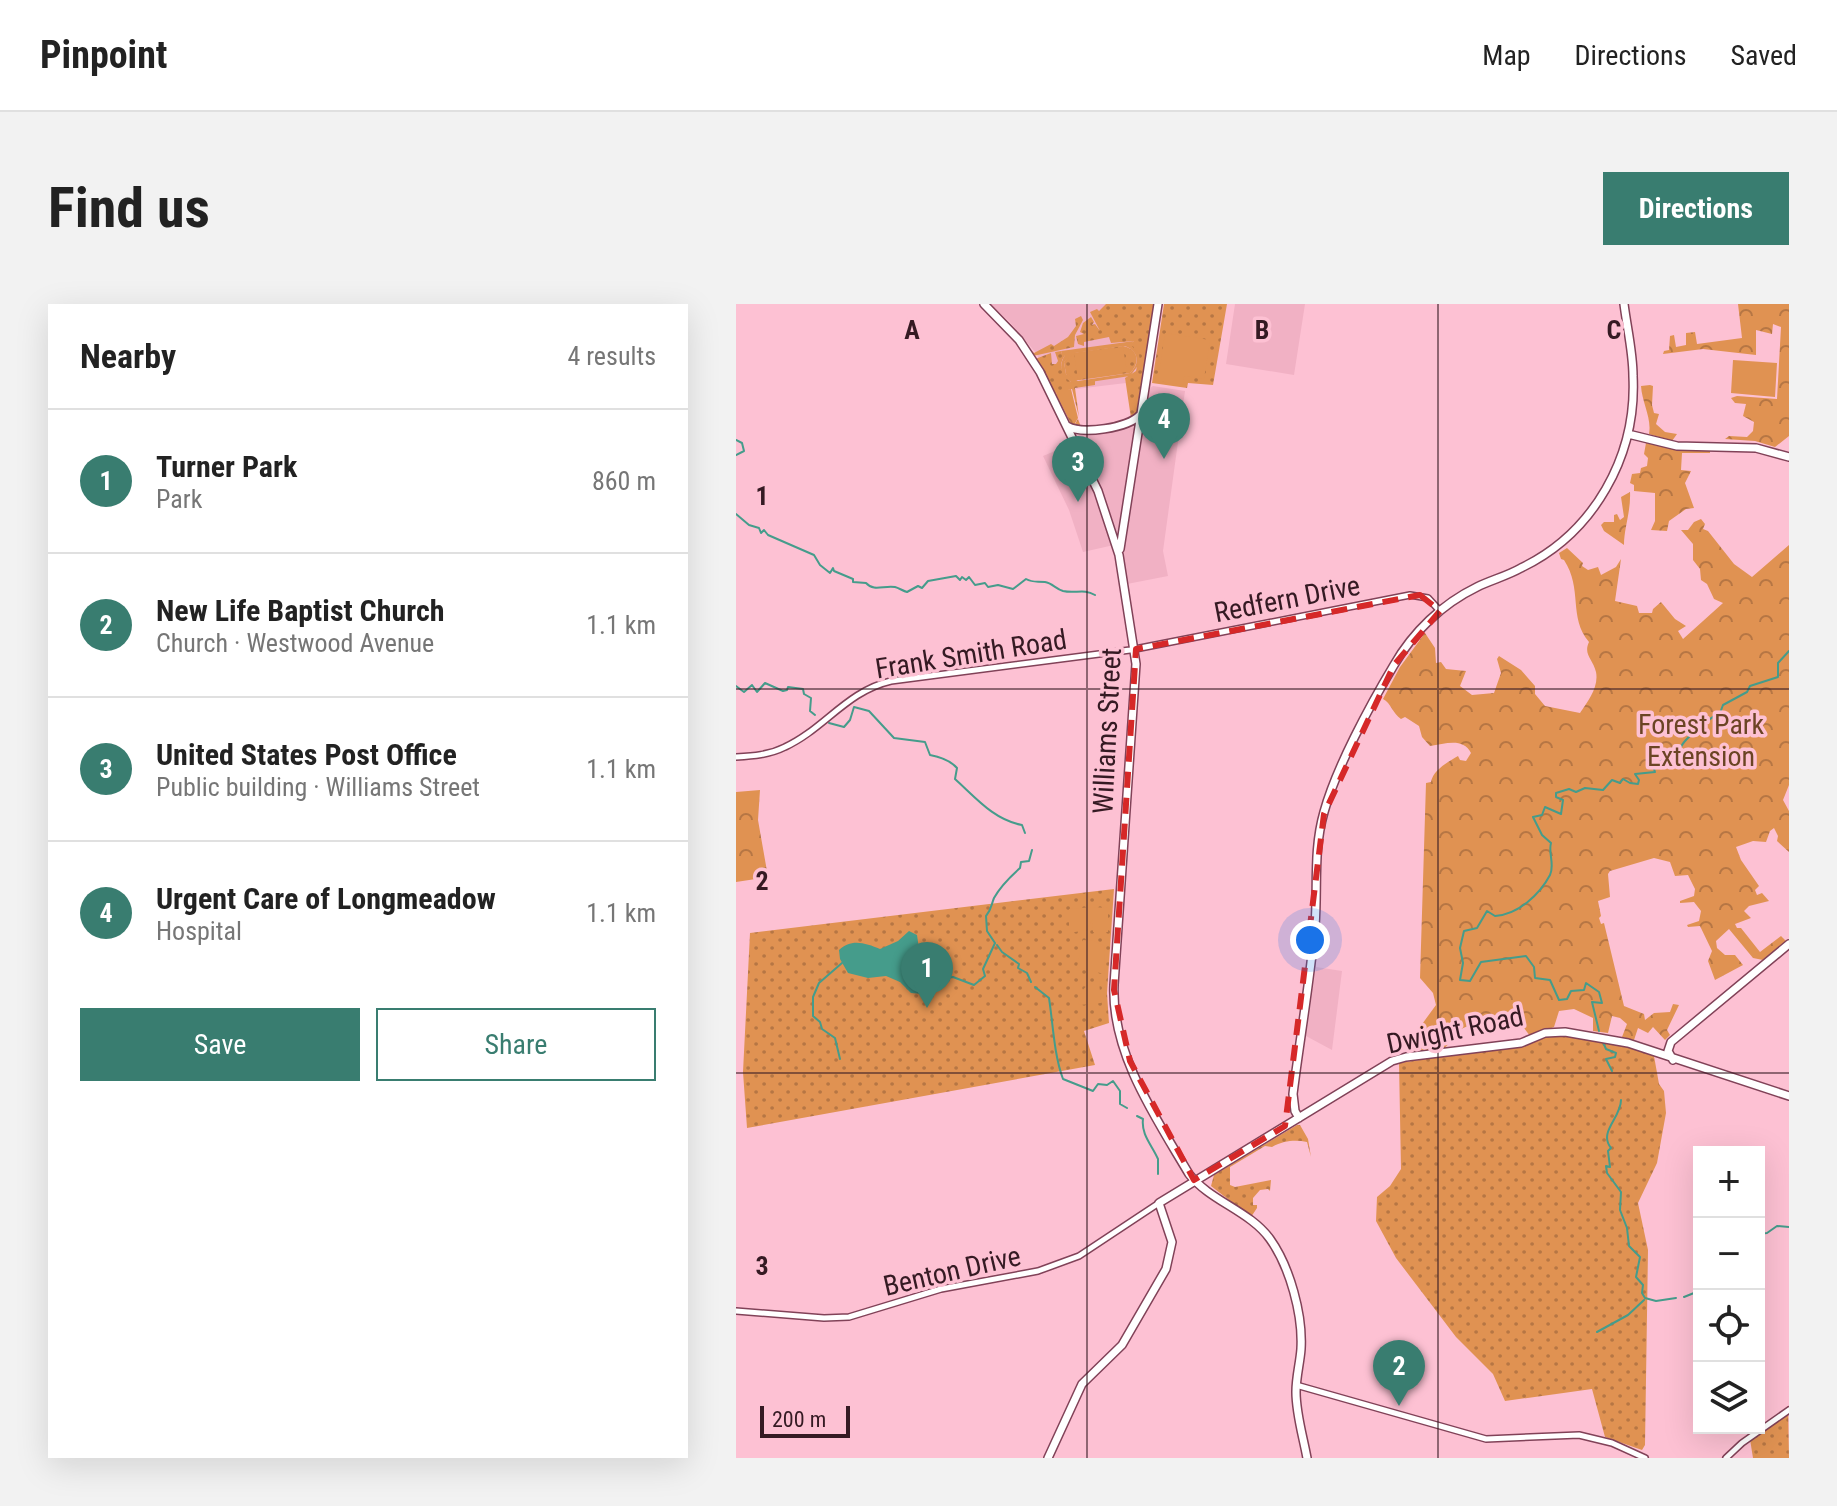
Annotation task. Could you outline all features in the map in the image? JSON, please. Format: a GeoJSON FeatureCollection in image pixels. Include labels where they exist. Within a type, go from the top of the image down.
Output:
{"type":"FeatureCollection","features":[{"type":"Feature","properties":{"kind":"main road","name":"Williams Street"},"geometry":{"type":"LineString","coordinates":[[984,304],[1005,323],[1027,351],[1107,515],[1119,555],[1136,649],[1114,1005],[1120,1035],[1137,1081],[1194,1180]]}},
{"type":"Feature","properties":{"kind":"main road"},"geometry":{"type":"LineString","coordinates":[[1119,555],[1158,304]]}},
{"type":"Feature","properties":{"kind":"main road"},"geometry":{"type":"LineString","coordinates":[[1285,1126],[1293,1102],[1316,921],[1317,849],[1327,803],[1341,768],[1394,665],[1415,635],[1440,611],[1470,591],[1537,560],[1572,533],[1606,489],[1628,434],[1634,378],[1624,304]]}},
{"type":"Feature","properties":{"kind":"main road"},"geometry":{"type":"LineString","coordinates":[[1128,425],[1140,415]]}},
{"type":"Feature","properties":{"kind":"main road"},"geometry":{"type":"LineString","coordinates":[[1065,424],[1071,429],[1083,430],[1128,425],[1134,426],[1137,431]]}},
{"type":"Feature","properties":{"kind":"main road"},"geometry":{"type":"LineString","coordinates":[[1073,441],[1076,434],[1083,430]]}},
{"type":"Feature","properties":{"kind":"main road"},"geometry":{"type":"LineString","coordinates":[[1628,434],[1677,446],[1756,448],[1789,457]]}},
{"type":"Feature","properties":{"kind":"main road"},"geometry":{"type":"LineString","coordinates":[[1107,515],[1123,518]]}},
{"type":"Feature","properties":{"kind":"main road"},"geometry":{"type":"LineString","coordinates":[[1657,1054],[1789,944]]}},
{"type":"Feature","properties":{"kind":"main road","name":"Dwight Road"},"geometry":{"type":"LineString","coordinates":[[1159,1203],[1395,1060],[1521,1043],[1549,1032],[1616,1040],[1789,1096]]}},
{"type":"Feature","properties":{"kind":"main road"},"geometry":{"type":"LineString","coordinates":[[1668,1045],[1673,1060]]}},
{"type":"Feature","properties":{"kind":"main road"},"geometry":{"type":"LineString","coordinates":[[1293,1102],[1309,1112]]}},
{"type":"Feature","properties":{"kind":"main road"},"geometry":{"type":"LineString","coordinates":[[1293,1102],[1299,1118]]}},
{"type":"Feature","properties":{"kind":"main road"},"geometry":{"type":"LineString","coordinates":[[1212,1194],[1208,1181],[1214,1168]]}},
{"type":"Feature","properties":{"kind":"main road"},"geometry":{"type":"LineString","coordinates":[[1194,1180],[1269,1237],[1293,1291],[1301,1323],[1296,1385],[1307,1458]]}},
{"type":"Feature","properties":{"kind":"main road"},"geometry":{"type":"LineString","coordinates":[[1048,1458],[1082,1384],[1122,1345],[1166,1269],[1172,1242],[1159,1203]]}},
{"type":"Feature","properties":{"kind":"street","name":"Redfern Drive"},"geometry":{"type":"LineString","coordinates":[[1136,649],[1410,595],[1428,598],[1440,611]]}},
{"type":"Feature","properties":{"kind":"street","name":"Frank Smith Road"},"geometry":{"type":"LineString","coordinates":[[736,757],[785,748],[853,697],[881,684],[1136,649]]}},
{"type":"Feature","properties":{"kind":"street","name":"Benton Drive"},"geometry":{"type":"LineString","coordinates":[[736,1311],[849,1317],[941,1289],[1038,1271],[1079,1256],[1159,1203]]}},
{"type":"Feature","properties":{"kind":"street"},"geometry":{"type":"LineString","coordinates":[[1296,1385],[1486,1439],[1579,1435],[1612,1443],[1645,1458]]}},
{"type":"Feature","properties":{"kind":"street"},"geometry":{"type":"LineString","coordinates":[[1726,1458],[1789,1410]]}},
{"type":"Feature","properties":{"kind":"highlighted area"},"geometry":{"type":"Polygon","coordinates":[[[1420,595],[1440,611],[1394,665],[1324,814],[1285,1126],[1194,1180],[1130,1061],[1114,990],[1136,649],[1420,595]]]}},
{"type":"Feature","properties":{"kind":"shaded area"},"geometry":{"type":"Polygon","coordinates":[[[990,304],[1153,304],[1141,377],[1125,379],[1126,383],[1076,389],[1075,386],[1054,388],[1036,353],[990,304]]]}},
{"type":"Feature","properties":{"kind":"shaded area"},"geometry":{"type":"Polygon","coordinates":[[[1235,304],[1305,304],[1294,375],[1226,364],[1235,304]]]}},
{"type":"Feature","properties":{"kind":"shaded area"},"geometry":{"type":"Polygon","coordinates":[[[1150,388],[1185,391],[1163,551],[1168,576],[1127,584],[1114,545],[1083,552],[1069,510],[1043,456],[1069,445],[1080,434],[1129,427],[1143,429],[1150,388]]]}},
{"type":"Feature","properties":{"kind":"shaded area"},"geometry":{"type":"Polygon","coordinates":[[[909,931],[917,935],[926,966],[945,975],[946,979],[933,995],[911,993],[900,982],[886,976],[868,978],[848,973],[840,959],[839,950],[848,944],[864,944],[880,949],[898,941],[909,931]]]}},
{"type":"Feature","properties":{"kind":"shaded area"},"geometry":{"type":"Polygon","coordinates":[[[1316,967],[1342,971],[1332,1050],[1306,1036],[1316,967]]]}},
{"type":"Feature","properties":{"kind":"green space"},"geometry":{"type":"Polygon","coordinates":[[[1106,304],[1156,304],[1138,414],[1129,421],[1107,424],[1131,418],[1125,378],[1136,371],[1139,356],[1130,345],[1134,341],[1111,343],[1109,337],[1084,342],[1084,346],[1078,344],[1076,336],[1084,334],[1080,332],[1083,323],[1091,317],[1092,325],[1095,324],[1100,331],[1090,312],[1099,311],[1106,304]]]}},
{"type":"Feature","properties":{"kind":"green space"},"geometry":{"type":"Polygon","coordinates":[[[1164,304],[1227,304],[1213,385],[1188,383],[1187,388],[1152,383],[1164,304]]]}},
{"type":"Feature","properties":{"kind":"green space"},"geometry":{"type":"Polygon","coordinates":[[[1738,304],[1789,304],[1789,436],[1775,447],[1755,441],[1725,439],[1729,436],[1747,437],[1753,431],[1754,422],[1743,416],[1746,404],[1735,403],[1731,398],[1777,399],[1781,327],[1773,324],[1772,334],[1756,330],[1756,355],[1703,349],[1663,354],[1669,350],[1670,336],[1674,335],[1676,347],[1686,345],[1686,333],[1695,332],[1697,344],[1742,338],[1738,304]]]}},
{"type":"Feature","properties":{"kind":"green space"},"geometry":{"type":"Polygon","coordinates":[[[1081,316],[1083,320],[1075,335],[1074,347],[1033,356],[1032,351],[1034,353],[1051,344],[1054,346],[1068,337],[1076,326],[1075,319],[1081,316]]]}},
{"type":"Feature","properties":{"kind":"green space"},"geometry":{"type":"Polygon","coordinates":[[[1165,333],[1210,340],[1204,379],[1184,376],[1183,385],[1158,381],[1165,333]]]}},
{"type":"Feature","properties":{"kind":"green space"},"geometry":{"type":"Polygon","coordinates":[[[1134,341],[1131,345],[1139,354],[1140,363],[1130,376],[1077,384],[1062,373],[1061,364],[1065,355],[1061,351],[1134,341]],[[1129,348],[1075,353],[1064,362],[1066,374],[1078,381],[1130,373],[1137,361],[1129,348]]]}},
{"type":"Feature","properties":{"kind":"green space"},"geometry":{"type":"Polygon","coordinates":[[[1123,346],[1136,356],[1136,365],[1130,373],[1080,380],[1073,380],[1066,374],[1064,362],[1072,353],[1123,346]]]}},
{"type":"Feature","properties":{"kind":"green space"},"geometry":{"type":"Polygon","coordinates":[[[1123,347],[1127,372],[1078,379],[1074,354],[1123,347]]]}},
{"type":"Feature","properties":{"kind":"green space"},"geometry":{"type":"Polygon","coordinates":[[[1055,352],[1066,354],[1062,369],[1071,382],[1095,381],[1095,385],[1075,388],[1079,417],[1072,389],[1056,393],[1070,424],[1075,424],[1078,419],[1081,427],[1068,424],[1035,359],[1051,353],[1052,364],[1056,364],[1055,352]]]}},
{"type":"Feature","properties":{"kind":"green space"},"geometry":{"type":"Polygon","coordinates":[[[1733,360],[1777,363],[1775,397],[1731,393],[1733,360]]]}},
{"type":"Feature","properties":{"kind":"green space"},"geometry":{"type":"Polygon","coordinates":[[[1641,386],[1653,386],[1654,413],[1659,414],[1656,424],[1665,432],[1677,434],[1672,441],[1649,434],[1641,386]]]}},
{"type":"Feature","properties":{"kind":"green space"},"geometry":{"type":"Polygon","coordinates":[[[1071,389],[1078,418],[1074,425],[1056,394],[1057,391],[1071,389]]]}},
{"type":"Feature","properties":{"kind":"green space"},"geometry":{"type":"Polygon","coordinates":[[[1646,443],[1682,451],[1710,450],[1710,453],[1682,453],[1681,470],[1691,471],[1685,483],[1694,508],[1686,509],[1669,521],[1667,531],[1651,530],[1655,521],[1655,493],[1634,491],[1634,485],[1630,483],[1632,474],[1640,473],[1641,468],[1647,466],[1648,458],[1644,454],[1646,443]]]}},
{"type":"Feature","properties":{"kind":"green space"},"geometry":{"type":"Polygon","coordinates":[[[1630,492],[1624,545],[1604,531],[1601,525],[1614,522],[1614,515],[1617,514],[1620,520],[1624,517],[1621,497],[1630,492]]]}},
{"type":"Feature","properties":{"kind":"green space","name":"Forest Park Extension"},"geometry":{"type":"Polygon","coordinates":[[[1701,519],[1705,524],[1703,529],[1708,531],[1734,564],[1752,577],[1789,545],[1789,785],[1783,800],[1789,811],[1789,852],[1777,841],[1774,828],[1766,842],[1753,841],[1736,847],[1759,886],[1755,890],[1757,895],[1762,893],[1769,901],[1749,906],[1744,911],[1751,918],[1735,924],[1760,952],[1781,936],[1786,941],[1763,960],[1753,958],[1729,929],[1716,941],[1717,948],[1725,955],[1735,955],[1743,965],[1715,980],[1708,961],[1712,951],[1700,926],[1687,925],[1699,921],[1701,911],[1694,902],[1680,903],[1694,896],[1695,889],[1688,875],[1675,876],[1670,862],[1654,858],[1610,871],[1610,897],[1598,901],[1599,918],[1601,924],[1604,923],[1624,1006],[1644,1014],[1645,1020],[1654,1013],[1670,1012],[1673,1004],[1679,1005],[1667,1030],[1670,1035],[1665,1040],[1653,1027],[1648,1033],[1638,1028],[1634,1040],[1622,1037],[1627,1024],[1612,1016],[1608,1033],[1593,1031],[1593,1018],[1574,1009],[1559,1011],[1554,1027],[1530,1036],[1524,1028],[1468,1026],[1461,1029],[1445,1048],[1409,1053],[1417,1031],[1436,1005],[1433,993],[1420,978],[1426,783],[1431,782],[1435,774],[1458,756],[1466,761],[1471,753],[1458,743],[1430,746],[1422,737],[1419,726],[1405,717],[1401,719],[1383,699],[1400,667],[1425,633],[1435,648],[1436,663],[1441,662],[1446,669],[1466,671],[1460,686],[1472,695],[1494,693],[1501,673],[1499,656],[1521,670],[1535,686],[1535,694],[1545,706],[1580,713],[1597,678],[1588,654],[1589,642],[1579,623],[1570,571],[1559,553],[1567,548],[1583,563],[1582,566],[1588,570],[1598,567],[1601,575],[1616,567],[1621,559],[1615,601],[1637,606],[1639,613],[1652,613],[1661,602],[1675,619],[1686,626],[1678,631],[1683,639],[1723,603],[1714,599],[1707,584],[1701,580],[1700,569],[1693,560],[1693,544],[1681,530],[1688,530],[1701,519]]]}},
{"type":"Feature","properties":{"kind":"green space"},"geometry":{"type":"Polygon","coordinates":[[[760,790],[758,820],[768,877],[736,882],[736,792],[760,790]]]}},
{"type":"Feature","properties":{"kind":"green space"},"geometry":{"type":"Polygon","coordinates":[[[1114,889],[1107,993],[1109,1023],[1084,1031],[1095,1065],[747,1128],[743,1072],[750,933],[1114,889]]]}},
{"type":"Feature","properties":{"kind":"green space"},"geometry":{"type":"Polygon","coordinates":[[[1108,908],[1108,932],[1093,932],[1092,919],[1087,930],[1069,933],[1069,909],[1108,908]]]}},
{"type":"Feature","properties":{"kind":"green space"},"geometry":{"type":"Polygon","coordinates":[[[1083,940],[1105,946],[1104,974],[1077,967],[1083,940]]]}},
{"type":"Feature","properties":{"kind":"green space"},"geometry":{"type":"Polygon","coordinates":[[[1099,981],[1101,1003],[1079,1005],[1084,989],[1099,981]]]}},
{"type":"Feature","properties":{"kind":"green space"},"geometry":{"type":"Polygon","coordinates":[[[1562,1034],[1635,1048],[1654,1056],[1659,1084],[1664,1091],[1666,1113],[1657,1163],[1638,1203],[1648,1250],[1645,1445],[1642,1450],[1605,1437],[1592,1389],[1505,1401],[1493,1374],[1456,1337],[1396,1258],[1376,1221],[1377,1197],[1390,1186],[1401,1169],[1399,1063],[1524,1045],[1549,1035],[1562,1034]]]}},
{"type":"Feature","properties":{"kind":"green space"},"geometry":{"type":"Polygon","coordinates":[[[1297,1125],[1308,1139],[1311,1157],[1307,1142],[1290,1141],[1265,1146],[1230,1167],[1230,1185],[1235,1187],[1271,1180],[1270,1191],[1260,1190],[1253,1198],[1253,1205],[1257,1208],[1251,1217],[1211,1186],[1214,1175],[1297,1125]]]}},
{"type":"Feature","properties":{"kind":"green space"},"geometry":{"type":"Polygon","coordinates":[[[1788,1406],[1789,1458],[1753,1458],[1749,1434],[1765,1434],[1765,1424],[1788,1406]]]}},
{"type":"Feature","properties":{"kind":"waterway"},"geometry":{"type":"LineString","coordinates":[[736,440],[742,443],[744,451],[736,455]]}},
{"type":"Feature","properties":{"kind":"waterway"},"geometry":{"type":"LineString","coordinates":[[736,514],[749,525],[759,528],[761,533],[764,530],[768,535],[814,555],[830,573],[833,568],[853,579],[853,582],[872,587],[895,587],[907,592],[918,586],[922,588],[928,581],[956,576],[960,580],[969,577],[975,585],[985,583],[988,587],[998,585],[1013,589],[1026,579],[1047,583],[1063,591],[1095,595]]}},
{"type":"Feature","properties":{"kind":"waterway"},"geometry":{"type":"LineString","coordinates":[[1599,1031],[1592,1002],[1602,1003],[1599,992],[1586,983],[1584,990],[1571,991],[1567,999],[1559,1000],[1550,980],[1535,978],[1534,967],[1526,956],[1481,962],[1470,981],[1460,980],[1463,963],[1460,948],[1464,931],[1477,928],[1487,911],[1495,916],[1520,908],[1546,882],[1551,871],[1551,843],[1542,835],[1533,817],[1542,815],[1545,807],[1561,814],[1563,800],[1556,797],[1556,793],[1569,789],[1576,792],[1585,788],[1603,790],[1612,780],[1620,783],[1623,779],[1638,784],[1635,774],[1655,772],[1651,760],[1663,760],[1667,751],[1681,747],[1699,728],[1720,713],[1723,705],[1747,692],[1750,686],[1778,677],[1778,663],[1789,651]]}},
{"type":"Feature","properties":{"kind":"waterway"},"geometry":{"type":"LineString","coordinates":[[736,686],[744,692],[752,685],[757,692],[765,683],[783,691],[788,687],[803,689],[804,694],[811,698],[810,711],[815,715]]}},
{"type":"Feature","properties":{"kind":"waterway"},"geometry":{"type":"LineString","coordinates":[[829,723],[844,727],[854,707],[869,711],[894,738],[925,742],[930,755],[945,759],[957,768],[955,779],[978,801],[1003,818],[1022,825],[1025,833]]}},
{"type":"Feature","properties":{"kind":"waterway"},"geometry":{"type":"LineString","coordinates":[[945,978],[953,977],[974,985],[985,976],[983,969],[995,943],[987,931],[986,916],[996,894],[1020,868],[1021,862],[1029,861],[1032,850]]}},
{"type":"Feature","properties":{"kind":"waterway"},"geometry":{"type":"LineString","coordinates":[[997,945],[1019,964],[1018,968],[1027,973],[1031,982]]}},
{"type":"Feature","properties":{"kind":"waterway"},"geometry":{"type":"LineString","coordinates":[[840,1059],[835,1038],[822,1029],[813,1016],[813,997],[819,983],[842,963]]}},
{"type":"Feature","properties":{"kind":"waterway"},"geometry":{"type":"LineString","coordinates":[[1035,987],[1049,998],[1063,1079],[1093,1091],[1098,1084],[1107,1085],[1113,1081],[1120,1091],[1120,1104],[1127,1108]]}},
{"type":"Feature","properties":{"kind":"waterway"},"geometry":{"type":"LineString","coordinates":[[1603,1042],[1606,1049],[1616,1053],[1615,1057],[1606,1059],[1612,1071]]}},
{"type":"Feature","properties":{"kind":"waterway"},"geometry":{"type":"LineString","coordinates":[[1621,1100],[1607,1136],[1611,1148],[1608,1151],[1610,1167],[1606,1166],[1607,1173],[1621,1192],[1620,1210],[1627,1228],[1629,1246],[1640,1257],[1636,1277],[1643,1285],[1642,1293],[1645,1298],[1656,1301],[1676,1298]]}},
{"type":"Feature","properties":{"kind":"waterway"},"geometry":{"type":"LineString","coordinates":[[1137,1116],[1143,1119],[1145,1135],[1158,1159],[1158,1174]]}},
{"type":"Feature","properties":{"kind":"waterway"},"geometry":{"type":"LineString","coordinates":[[1765,1233],[1777,1226],[1789,1227]]}},
{"type":"Feature","properties":{"kind":"waterway"},"geometry":{"type":"LineString","coordinates":[[1684,1297],[1695,1290]]}},
{"type":"Feature","properties":{"kind":"waterway"},"geometry":{"type":"LineString","coordinates":[[1597,1332],[1628,1315],[1644,1300]]}},
{"type":"Feature","properties":{"kind":"place","name":"Urgent Care of Longmeadow"},"geometry":{"type":"Point","coordinates":[1164,459]}},
{"type":"Feature","properties":{"kind":"place","name":"United States Post Office"},"geometry":{"type":"Point","coordinates":[1078,502]}},
{"type":"Feature","properties":{"kind":"place","name":"Turner Park"},"geometry":{"type":"Point","coordinates":[927,1008]}},
{"type":"Feature","properties":{"kind":"place","name":"New Life Baptist Church"},"geometry":{"type":"Point","coordinates":[1399,1406]}}]}
